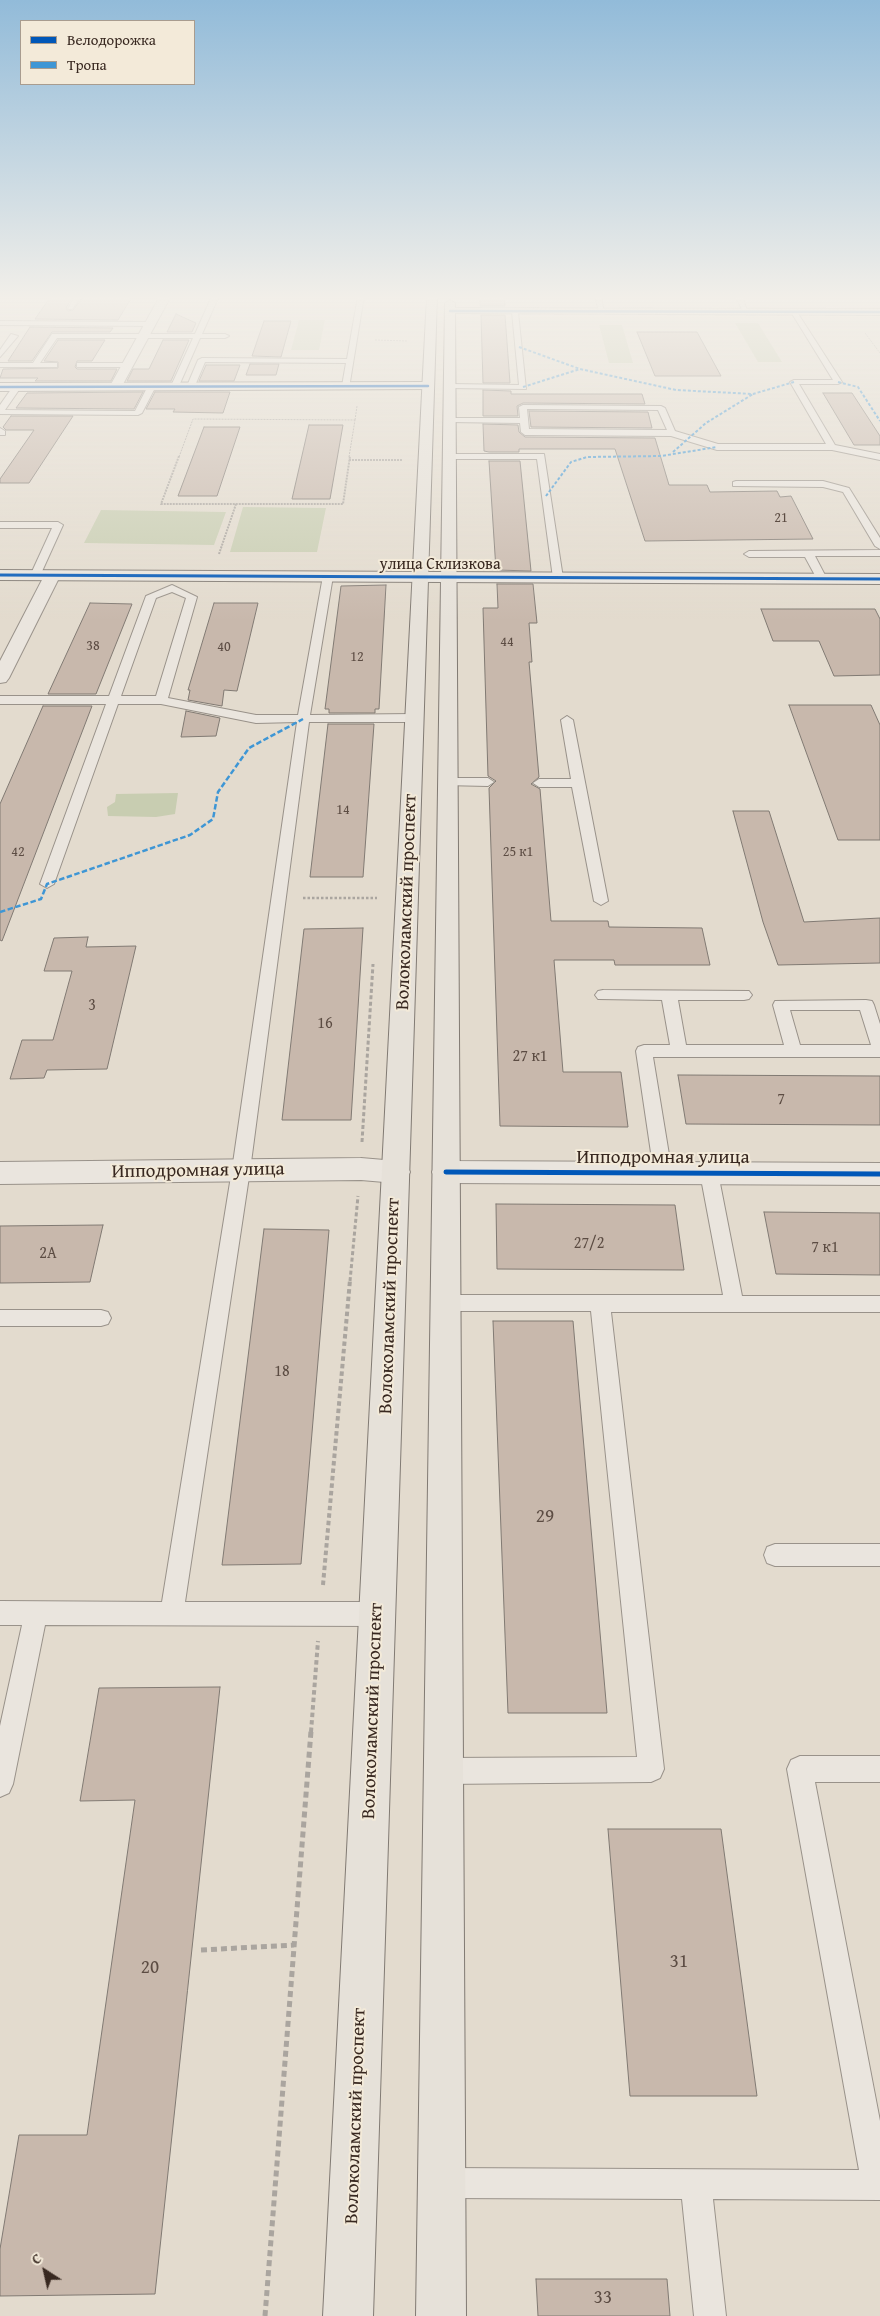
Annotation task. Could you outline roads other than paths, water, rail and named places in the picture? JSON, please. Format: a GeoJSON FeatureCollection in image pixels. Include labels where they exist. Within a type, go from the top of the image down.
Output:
{"type":"FeatureCollection","features":[{"type":"Feature","properties":{"kind":"main road","name":"Волоколамский проспект"},"geometry":{"type":"LineString","coordinates":[[348,2316],[377,1614],[378,1170],[415,718],[427,404]]}},
{"type":"Feature","properties":{"kind":"main road","name":"Волоколамский проспект"},"geometry":{"type":"LineString","coordinates":[[441,2316],[450,404]]}},
{"type":"Feature","properties":{"kind":"street","name":"улица Склизкова"},"geometry":{"type":"LineString","coordinates":[[0,576],[44,576],[174,582],[328,576],[880,579]]}},
{"type":"Feature","properties":{"kind":"street"},"geometry":{"type":"LineString","coordinates":[[0,678],[44,576]]}},
{"type":"Feature","properties":{"kind":"street","name":"Ипподромная улица"},"geometry":{"type":"LineString","coordinates":[[0,1173],[378,1170]]}},
{"type":"Feature","properties":{"kind":"street","name":"Ипподромная улица"},"geometry":{"type":"LineString","coordinates":[[446,1172],[880,1174]]}},
{"type":"Feature","properties":{"kind":"lane"},"geometry":{"type":"LineString","coordinates":[[0,412],[138,413],[143,404]]}},
{"type":"Feature","properties":{"kind":"lane"},"geometry":{"type":"LineString","coordinates":[[807,404],[832,447]]}},
{"type":"Feature","properties":{"kind":"lane"},"geometry":{"type":"LineString","coordinates":[[672,433],[661,408],[524,407],[525,432],[672,433],[717,447],[832,447],[880,457]]}},
{"type":"Feature","properties":{"kind":"lane"},"geometry":{"type":"LineString","coordinates":[[450,420],[524,421]]}},
{"type":"Feature","properties":{"kind":"lane"},"geometry":{"type":"LineString","coordinates":[[449,456],[541,456],[558,578]]}},
{"type":"Feature","properties":{"kind":"lane"},"geometry":{"type":"LineString","coordinates":[[736,484],[823,484],[846,490],[880,546]]}},
{"type":"Feature","properties":{"kind":"lane"},"geometry":{"type":"LineString","coordinates":[[0,525],[58,525],[44,576]]}},
{"type":"Feature","properties":{"kind":"lane"},"geometry":{"type":"LineString","coordinates":[[749,554],[880,553]]}},
{"type":"Feature","properties":{"kind":"lane"},"geometry":{"type":"LineString","coordinates":[[809,554],[822,578]]}},
{"type":"Feature","properties":{"kind":"lane"},"geometry":{"type":"LineString","coordinates":[[172,1613],[241,1170],[303,719],[328,576]]}},
{"type":"Feature","properties":{"kind":"lane"},"geometry":{"type":"LineString","coordinates":[[47,884],[151,596],[174,582],[192,597],[160,700]]}},
{"type":"Feature","properties":{"kind":"lane"},"geometry":{"type":"LineString","coordinates":[[0,700],[160,700],[256,719],[415,718]]}},
{"type":"Feature","properties":{"kind":"lane"},"geometry":{"type":"LineString","coordinates":[[567,720],[601,901]]}},
{"type":"Feature","properties":{"kind":"lane"},"geometry":{"type":"LineString","coordinates":[[448,782],[488,782]]}},
{"type":"Feature","properties":{"kind":"lane"},"geometry":{"type":"LineString","coordinates":[[539,783],[578,783]]}},
{"type":"Feature","properties":{"kind":"lane"},"geometry":{"type":"LineString","coordinates":[[603,995],[744,995]]}},
{"type":"Feature","properties":{"kind":"lane"},"geometry":{"type":"LineString","coordinates":[[669,995],[679,1051]]}},
{"type":"Feature","properties":{"kind":"lane"},"geometry":{"type":"LineString","coordinates":[[663,1173],[644,1051],[794,1051],[880,1049],[866,1005],[781,1005],[794,1051]]}},
{"type":"Feature","properties":{"kind":"lane"},"geometry":{"type":"LineString","coordinates":[[708,1173],[734,1304]]}},
{"type":"Feature","properties":{"kind":"lane"},"geometry":{"type":"LineString","coordinates":[[446,1303],[880,1304]]}},
{"type":"Feature","properties":{"kind":"lane"},"geometry":{"type":"LineString","coordinates":[[444,1771],[651,1770],[600,1304]]}},
{"type":"Feature","properties":{"kind":"lane"},"geometry":{"type":"LineString","coordinates":[[0,1318],[100,1318]]}},
{"type":"Feature","properties":{"kind":"lane"},"geometry":{"type":"LineString","coordinates":[[775,1555],[880,1555]]}},
{"type":"Feature","properties":{"kind":"lane"},"geometry":{"type":"LineString","coordinates":[[0,1613],[377,1614]]}},
{"type":"Feature","properties":{"kind":"lane"},"geometry":{"type":"LineString","coordinates":[[0,1784],[36,1613]]}},
{"type":"Feature","properties":{"kind":"lane"},"geometry":{"type":"LineString","coordinates":[[442,2183],[879,2185],[800,1769],[880,1769]]}},
{"type":"Feature","properties":{"kind":"lane"},"geometry":{"type":"LineString","coordinates":[[696,2184],[710,2316]]}}]}
